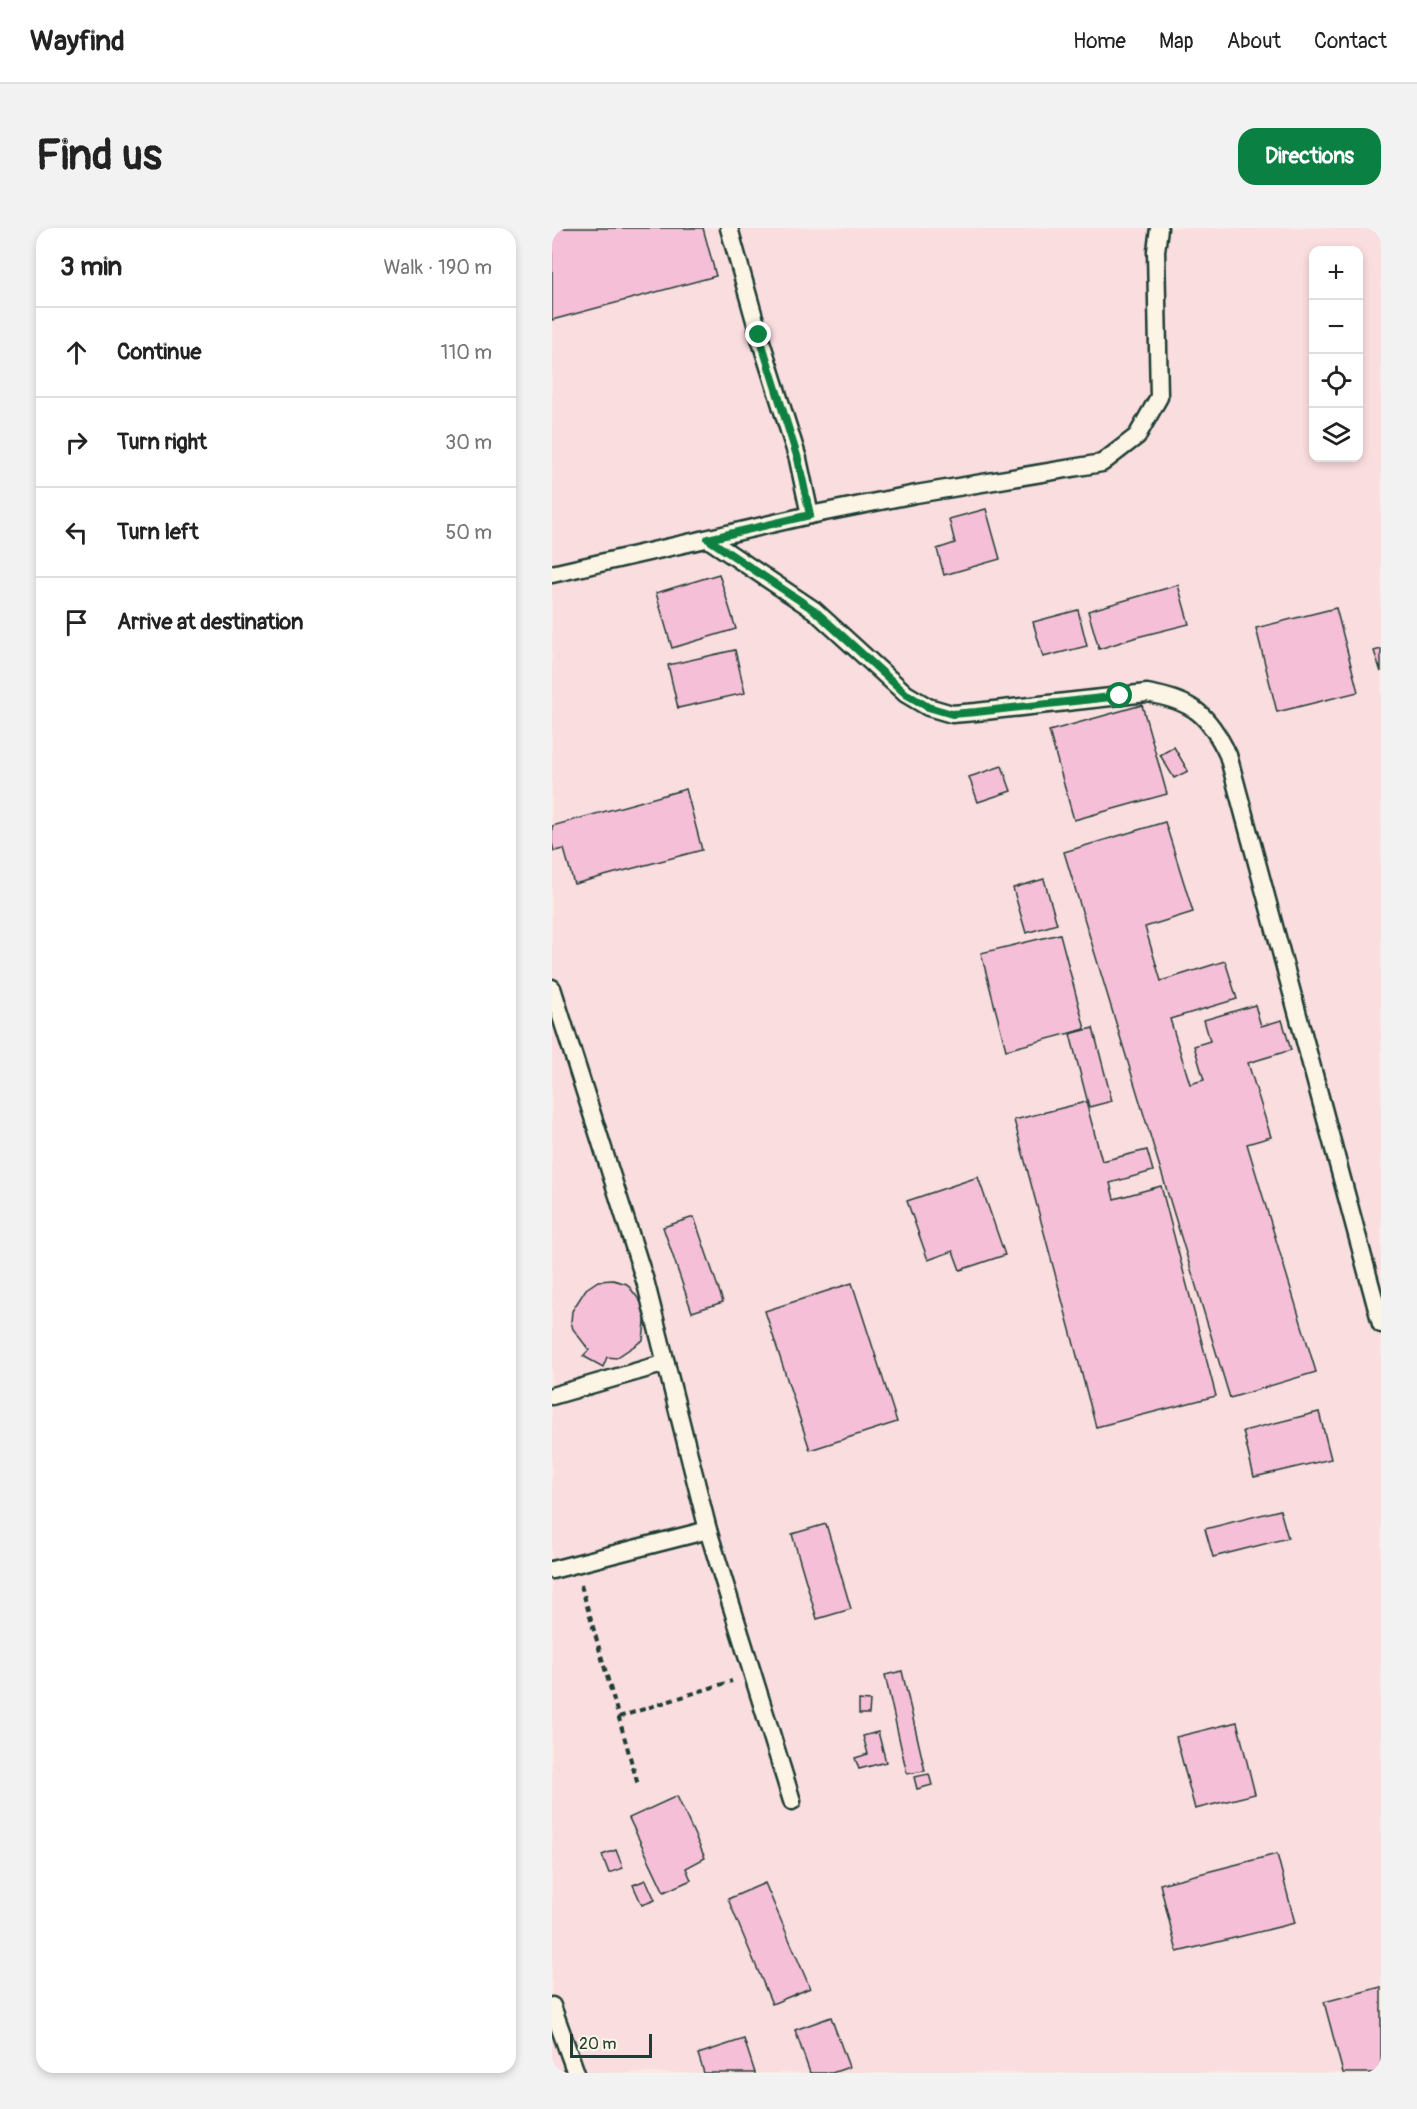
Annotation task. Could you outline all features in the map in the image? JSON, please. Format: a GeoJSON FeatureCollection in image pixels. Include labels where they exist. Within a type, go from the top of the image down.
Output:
{"type":"FeatureCollection","features":[{"type":"Feature","properties":{"kind":"lane"},"geometry":{"type":"LineString","coordinates":[[729,228],[759,335],[798,459],[810,515]]}},
{"type":"Feature","properties":{"kind":"lane"},"geometry":{"type":"LineString","coordinates":[[552,574],[810,515],[916,494],[1102,463],[1137,436],[1159,397],[1156,251],[1159,228]]}},
{"type":"Feature","properties":{"kind":"lane"},"geometry":{"type":"LineString","coordinates":[[708,539],[814,610],[906,694],[928,707],[952,714],[1147,693],[1174,698],[1189,706],[1216,730],[1228,755],[1381,1324]]}},
{"type":"Feature","properties":{"kind":"lane"},"geometry":{"type":"LineString","coordinates":[[552,988],[645,1284],[708,1530],[792,1801]]}},
{"type":"Feature","properties":{"kind":"lane"},"geometry":{"type":"LineString","coordinates":[[552,1396],[666,1363]]}},
{"type":"Feature","properties":{"kind":"lane"},"geometry":{"type":"LineString","coordinates":[[552,1570],[708,1530]]}},
{"type":"Feature","properties":{"kind":"lane"},"geometry":{"type":"LineString","coordinates":[[552,2006],[576,2073]]}},
{"type":"Feature","properties":{"kind":"path"},"geometry":{"type":"LineString","coordinates":[[575,1564],[638,1785]]}},
{"type":"Feature","properties":{"kind":"path"},"geometry":{"type":"LineString","coordinates":[[619,1717],[753,1675]]}},
{"type":"Feature","properties":{"kind":"shaded area"},"geometry":{"type":"Polygon","coordinates":[[[552,228],[1381,228],[1381,2073],[552,2073],[552,228]]]}},
{"type":"Feature","properties":{"kind":"building"},"geometry":{"type":"Polygon","coordinates":[[[552,228],[703,228],[716,276],[552,320],[552,228]]]}},
{"type":"Feature","properties":{"kind":"building"},"geometry":{"type":"Polygon","coordinates":[[[986,509],[1000,559],[944,575],[937,549],[955,543],[949,519],[986,509]]]}},
{"type":"Feature","properties":{"kind":"building"},"geometry":{"type":"Polygon","coordinates":[[[719,574],[736,629],[672,648],[656,593],[719,574]]]}},
{"type":"Feature","properties":{"kind":"building"},"geometry":{"type":"Polygon","coordinates":[[[1178,585],[1189,624],[1099,649],[1088,611],[1178,585]]]}},
{"type":"Feature","properties":{"kind":"building"},"geometry":{"type":"Polygon","coordinates":[[[1336,608],[1358,692],[1277,712],[1256,628],[1336,608]]]}},
{"type":"Feature","properties":{"kind":"building"},"geometry":{"type":"Polygon","coordinates":[[[1078,610],[1087,646],[1043,657],[1033,622],[1078,610]]]}},
{"type":"Feature","properties":{"kind":"building"},"geometry":{"type":"Polygon","coordinates":[[[1381,649],[1381,672],[1374,651],[1381,649]]]}},
{"type":"Feature","properties":{"kind":"building"},"geometry":{"type":"Polygon","coordinates":[[[735,650],[745,693],[678,708],[668,665],[735,650]]]}},
{"type":"Feature","properties":{"kind":"building"},"geometry":{"type":"Polygon","coordinates":[[[1142,705],[1167,794],[1074,820],[1049,731],[1142,705]]]}},
{"type":"Feature","properties":{"kind":"building"},"geometry":{"type":"Polygon","coordinates":[[[1174,747],[1188,771],[1174,778],[1160,755],[1174,747]]]}},
{"type":"Feature","properties":{"kind":"building"},"geometry":{"type":"Polygon","coordinates":[[[1002,766],[1011,791],[978,802],[969,777],[1002,766]]]}},
{"type":"Feature","properties":{"kind":"building"},"geometry":{"type":"Polygon","coordinates":[[[686,789],[702,850],[574,884],[564,849],[554,851],[552,826],[686,789]]]}},
{"type":"Feature","properties":{"kind":"building"},"geometry":{"type":"Polygon","coordinates":[[[1165,822],[1193,912],[1145,927],[1161,981],[1225,961],[1237,999],[1170,1019],[1190,1084],[1204,1080],[1194,1046],[1210,1041],[1204,1020],[1255,1005],[1261,1026],[1282,1020],[1291,1050],[1248,1063],[1271,1137],[1247,1144],[1316,1372],[1230,1398],[1064,852],[1165,822]]]}},
{"type":"Feature","properties":{"kind":"building"},"geometry":{"type":"Polygon","coordinates":[[[1044,879],[1057,924],[1026,933],[1013,888],[1044,879]]]}},
{"type":"Feature","properties":{"kind":"building"},"geometry":{"type":"Polygon","coordinates":[[[1060,934],[1085,1029],[1006,1050],[981,953],[1060,934]]]}},
{"type":"Feature","properties":{"kind":"building"},"geometry":{"type":"Polygon","coordinates":[[[1093,1028],[1112,1101],[1089,1107],[1070,1034],[1093,1028]]]}},
{"type":"Feature","properties":{"kind":"building"},"geometry":{"type":"Polygon","coordinates":[[[1086,1102],[1102,1161],[1147,1150],[1153,1171],[1110,1183],[1114,1199],[1161,1186],[1216,1396],[1096,1427],[1014,1120],[1086,1102]]]}},
{"type":"Feature","properties":{"kind":"building"},"geometry":{"type":"Polygon","coordinates":[[[978,1177],[1005,1255],[960,1270],[953,1251],[928,1260],[907,1201],[978,1177]]]}},
{"type":"Feature","properties":{"kind":"building"},"geometry":{"type":"Polygon","coordinates":[[[694,1217],[723,1302],[692,1312],[663,1227],[694,1217]]]}},
{"type":"Feature","properties":{"kind":"building"},"geometry":{"type":"Polygon","coordinates":[[[613,1280],[627,1284],[644,1306],[646,1313],[643,1340],[616,1358],[607,1357],[603,1367],[583,1356],[589,1350],[573,1329],[572,1311],[586,1289],[598,1281],[613,1280]]]}},
{"type":"Feature","properties":{"kind":"building"},"geometry":{"type":"Polygon","coordinates":[[[852,1283],[897,1422],[810,1450],[765,1311],[852,1283]]]}},
{"type":"Feature","properties":{"kind":"building"},"geometry":{"type":"Polygon","coordinates":[[[1319,1412],[1331,1459],[1254,1477],[1243,1431],[1319,1412]]]}},
{"type":"Feature","properties":{"kind":"building"},"geometry":{"type":"Polygon","coordinates":[[[1280,1510],[1288,1538],[1213,1557],[1205,1529],[1280,1510]]]}},
{"type":"Feature","properties":{"kind":"building"},"geometry":{"type":"Polygon","coordinates":[[[826,1524],[851,1609],[817,1619],[792,1534],[826,1524]]]}},
{"type":"Feature","properties":{"kind":"building"},"geometry":{"type":"Polygon","coordinates":[[[902,1671],[925,1771],[907,1774],[885,1675],[902,1671]]]}},
{"type":"Feature","properties":{"kind":"building"},"geometry":{"type":"Polygon","coordinates":[[[859,1700],[870,1701],[869,1714],[859,1714],[859,1700]]]}},
{"type":"Feature","properties":{"kind":"building"},"geometry":{"type":"Polygon","coordinates":[[[1237,1722],[1255,1794],[1195,1809],[1176,1737],[1237,1722]]]}},
{"type":"Feature","properties":{"kind":"building"},"geometry":{"type":"Polygon","coordinates":[[[878,1732],[886,1762],[859,1769],[855,1758],[868,1754],[863,1736],[878,1732]]]}},
{"type":"Feature","properties":{"kind":"building"},"geometry":{"type":"Polygon","coordinates":[[[929,1774],[932,1785],[917,1789],[914,1777],[929,1774]]]}},
{"type":"Feature","properties":{"kind":"building"},"geometry":{"type":"Polygon","coordinates":[[[677,1796],[705,1858],[686,1868],[691,1880],[664,1892],[629,1818],[677,1796]]]}},
{"type":"Feature","properties":{"kind":"building"},"geometry":{"type":"Polygon","coordinates":[[[616,1850],[623,1868],[609,1873],[602,1855],[616,1850]]]}},
{"type":"Feature","properties":{"kind":"building"},"geometry":{"type":"Polygon","coordinates":[[[1277,1854],[1295,1923],[1177,1952],[1160,1884],[1277,1854]]]}},
{"type":"Feature","properties":{"kind":"building"},"geometry":{"type":"Polygon","coordinates":[[[646,1880],[655,1900],[642,1905],[633,1885],[646,1880]]]}},
{"type":"Feature","properties":{"kind":"building"},"geometry":{"type":"Polygon","coordinates":[[[765,1883],[810,1988],[772,2004],[728,1899],[765,1883]]]}},
{"type":"Feature","properties":{"kind":"building"},"geometry":{"type":"Polygon","coordinates":[[[1381,1987],[1381,2073],[1343,2073],[1324,2002],[1381,1987]]]}},
{"type":"Feature","properties":{"kind":"building"},"geometry":{"type":"Polygon","coordinates":[[[831,2017],[849,2067],[832,2073],[810,2073],[795,2030],[831,2017]]]}},
{"type":"Feature","properties":{"kind":"building"},"geometry":{"type":"Polygon","coordinates":[[[744,2039],[755,2073],[704,2073],[698,2054],[744,2039]]]}},
{"type":"Feature","properties":{"kind":"route"},"geometry":{"type":"LineString","coordinates":[[759,335],[798,459],[810,515],[708,539],[814,610],[906,694],[928,707],[952,714],[1120,696]]}}]}
